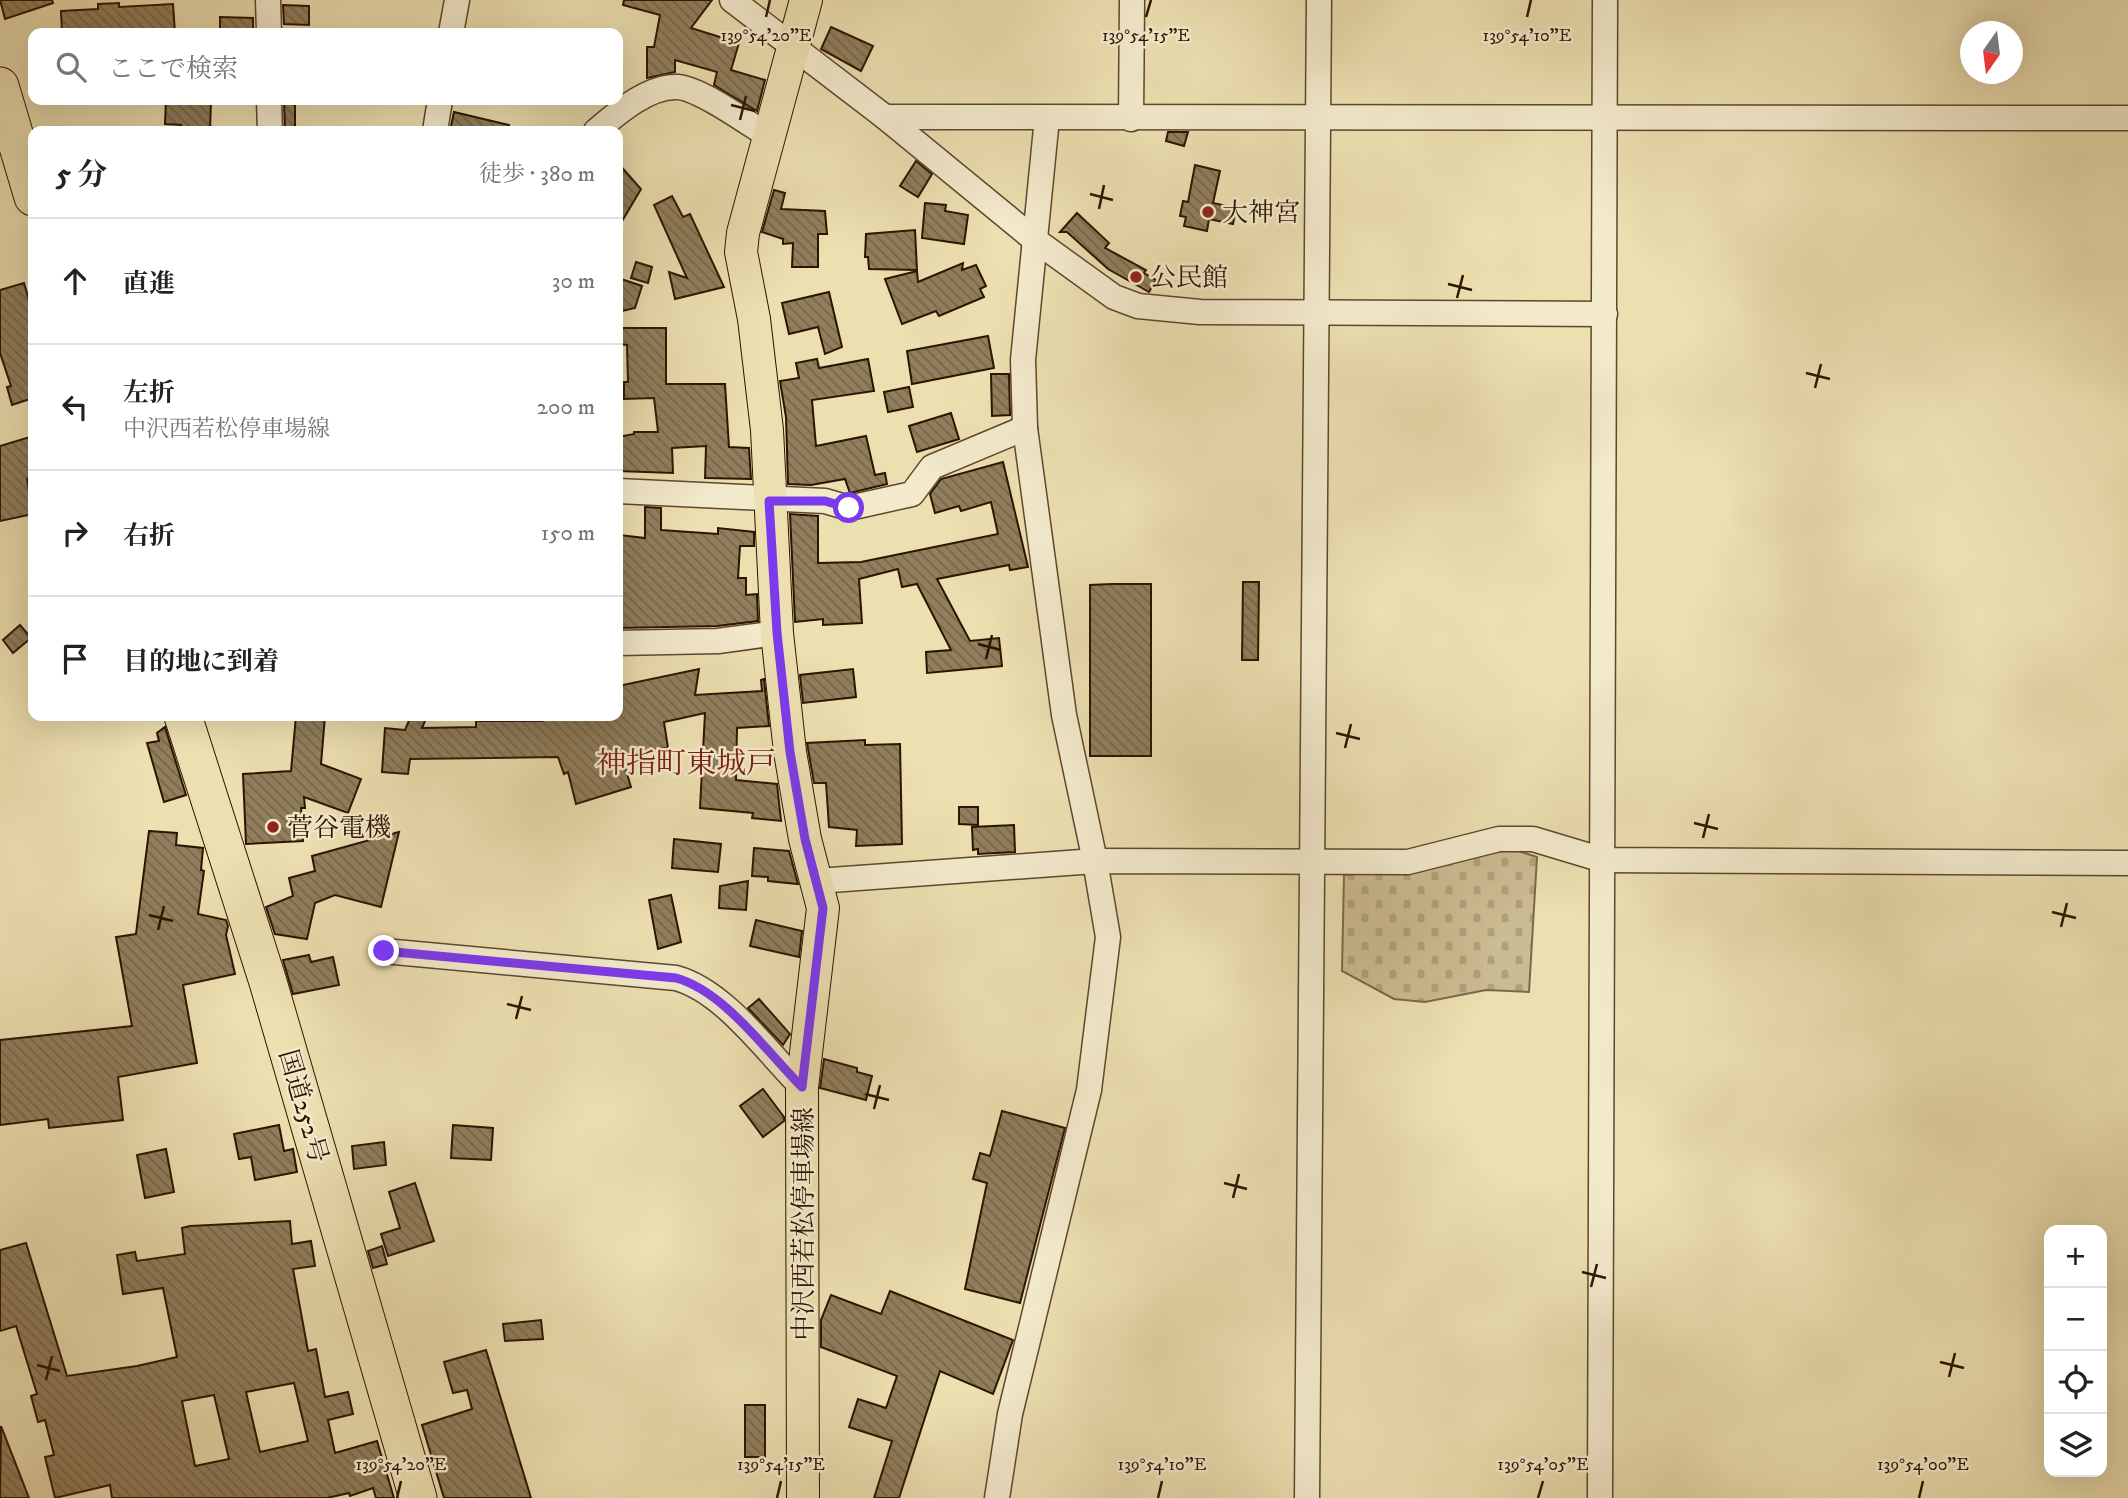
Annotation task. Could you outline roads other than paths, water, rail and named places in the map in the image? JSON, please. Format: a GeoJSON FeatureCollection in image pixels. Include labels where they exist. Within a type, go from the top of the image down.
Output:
{"type":"FeatureCollection","features":[{"type":"Feature","properties":{"kind":"highway"},"geometry":{"type":"LineString","coordinates":[[0,86],[28,180]]}},
{"type":"Feature","properties":{"kind":"highway","name":"国道252号"},"geometry":{"type":"LineString","coordinates":[[185,721],[268,982],[418,1498]]}},
{"type":"Feature","properties":{"kind":"main road","name":"中沢西若松停車場線"},"geometry":{"type":"LineString","coordinates":[[803,1498],[802,1087],[823,908],[805,839],[790,752],[777,633],[762,382],[741,252],[743,233],[806,0]]}},
{"type":"Feature","properties":{"kind":"street"},"geometry":{"type":"LineString","coordinates":[[268,0],[269,28]]}},
{"type":"Feature","properties":{"kind":"street"},"geometry":{"type":"LineString","coordinates":[[452,28],[457,0]]}},
{"type":"Feature","properties":{"kind":"street"},"geometry":{"type":"LineString","coordinates":[[732,0],[885,117],[1035,240],[1114,297],[1138,306],[1200,312],[1605,314]]}},
{"type":"Feature","properties":{"kind":"street"},"geometry":{"type":"LineString","coordinates":[[1132,0],[1132,119]]}},
{"type":"Feature","properties":{"kind":"street"},"geometry":{"type":"LineString","coordinates":[[1307,1498],[1319,0]]}},
{"type":"Feature","properties":{"kind":"street"},"geometry":{"type":"LineString","coordinates":[[1600,1498],[1605,0]]}},
{"type":"Feature","properties":{"kind":"street"},"geometry":{"type":"LineString","coordinates":[[603,126],[646,96],[677,87],[715,104],[769,137]]}},
{"type":"Feature","properties":{"kind":"street"},"geometry":{"type":"LineString","coordinates":[[269,105],[270,126]]}},
{"type":"Feature","properties":{"kind":"street"},"geometry":{"type":"LineString","coordinates":[[436,126],[439,105]]}},
{"type":"Feature","properties":{"kind":"street"},"geometry":{"type":"LineString","coordinates":[[885,117],[2128,118]]}},
{"type":"Feature","properties":{"kind":"street"},"geometry":{"type":"LineString","coordinates":[[997,1498],[1010,1414],[1089,1090],[1108,937],[1096,861],[1065,715],[1025,428],[1023,360],[1047,118]]}},
{"type":"Feature","properties":{"kind":"street"},"geometry":{"type":"LineString","coordinates":[[623,491],[715,494],[769,501],[825,501],[849,508],[912,494],[932,467],[1025,428]]}},
{"type":"Feature","properties":{"kind":"street"},"geometry":{"type":"LineString","coordinates":[[623,643],[718,641],[777,633]]}},
{"type":"Feature","properties":{"kind":"street"},"geometry":{"type":"LineString","coordinates":[[817,881],[1096,861],[1408,862],[1499,839],[1534,839],[1603,860],[2128,863]]}},
{"type":"Feature","properties":{"kind":"street"},"geometry":{"type":"LineString","coordinates":[[384,951],[676,978],[694,982],[719,998],[802,1087]]}},
{"type":"Feature","properties":{"kind":"place","name":"大神宮"},"geometry":{"type":"Point","coordinates":[1208,212]}},
{"type":"Feature","properties":{"kind":"place","name":"公民館"},"geometry":{"type":"Point","coordinates":[1136,277]}},
{"type":"Feature","properties":{"kind":"place","name":"菅谷電機"},"geometry":{"type":"Point","coordinates":[273,827]}},
{"type":"Feature","properties":{"kind":"district","name":"神指町東城戸"},"geometry":{"type":"Point","coordinates":[686,763]}}]}
